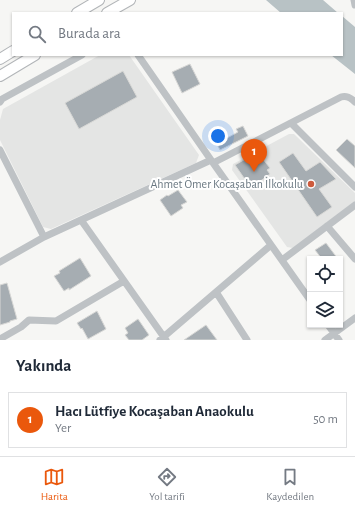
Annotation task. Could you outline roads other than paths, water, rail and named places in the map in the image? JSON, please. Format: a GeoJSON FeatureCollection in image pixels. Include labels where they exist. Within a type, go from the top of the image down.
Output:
{"type":"FeatureCollection","features":[{"type":"Feature","properties":{"kind":"highway"},"geometry":{"type":"LineString","coordinates":[[79,12],[100,0]]}},
{"type":"Feature","properties":{"kind":"highway"},"geometry":{"type":"LineString","coordinates":[[110,12],[130,0]]}},
{"type":"Feature","properties":{"kind":"highway"},"geometry":{"type":"LineString","coordinates":[[0,59],[12,52]]}},
{"type":"Feature","properties":{"kind":"highway"},"geometry":{"type":"LineString","coordinates":[[0,76],[34,56]]}},
{"type":"Feature","properties":{"kind":"street"},"geometry":{"type":"LineString","coordinates":[[354,0],[355,5]]}},
{"type":"Feature","properties":{"kind":"street"},"geometry":{"type":"LineString","coordinates":[[0,102],[2,99],[80,56]]}},
{"type":"Feature","properties":{"kind":"street"},"geometry":{"type":"LineString","coordinates":[[139,56],[307,296]]}},
{"type":"Feature","properties":{"kind":"street"},"geometry":{"type":"LineString","coordinates":[[0,262],[44,237],[212,162],[341,97],[348,96],[355,102]]}},
{"type":"Feature","properties":{"kind":"street"},"geometry":{"type":"LineString","coordinates":[[291,123],[355,186]]}},
{"type":"Feature","properties":{"kind":"street"},"geometry":{"type":"LineString","coordinates":[[0,150],[44,237]]}},
{"type":"Feature","properties":{"kind":"street"},"geometry":{"type":"LineString","coordinates":[[282,260],[355,206]]}},
{"type":"Feature","properties":{"kind":"street"},"geometry":{"type":"LineString","coordinates":[[81,220],[163,339],[271,245]]}},
{"type":"Feature","properties":{"kind":"street"},"geometry":{"type":"LineString","coordinates":[[327,226],[355,259]]}},
{"type":"Feature","properties":{"kind":"street"},"geometry":{"type":"LineString","coordinates":[[0,340],[21,327],[29,320],[56,321],[124,281]]}},
{"type":"Feature","properties":{"kind":"street"},"geometry":{"type":"LineString","coordinates":[[216,292],[247,340]]}},
{"type":"Feature","properties":{"kind":"street"},"geometry":{"type":"LineString","coordinates":[[325,340],[355,318]]}},
{"type":"Feature","properties":{"kind":"street"},"geometry":{"type":"LineString","coordinates":[[330,328],[338,340]]}},
{"type":"Feature","properties":{"kind":"place","name":"Hacı Lütfiye Kocaşaban Anaokulu"},"geometry":{"type":"Point","coordinates":[254,172]}},
{"type":"Feature","properties":{"kind":"place","name":"Ahmet Ömer Kocaşaban İlkokulu"},"geometry":{"type":"Point","coordinates":[311,184]}}]}
